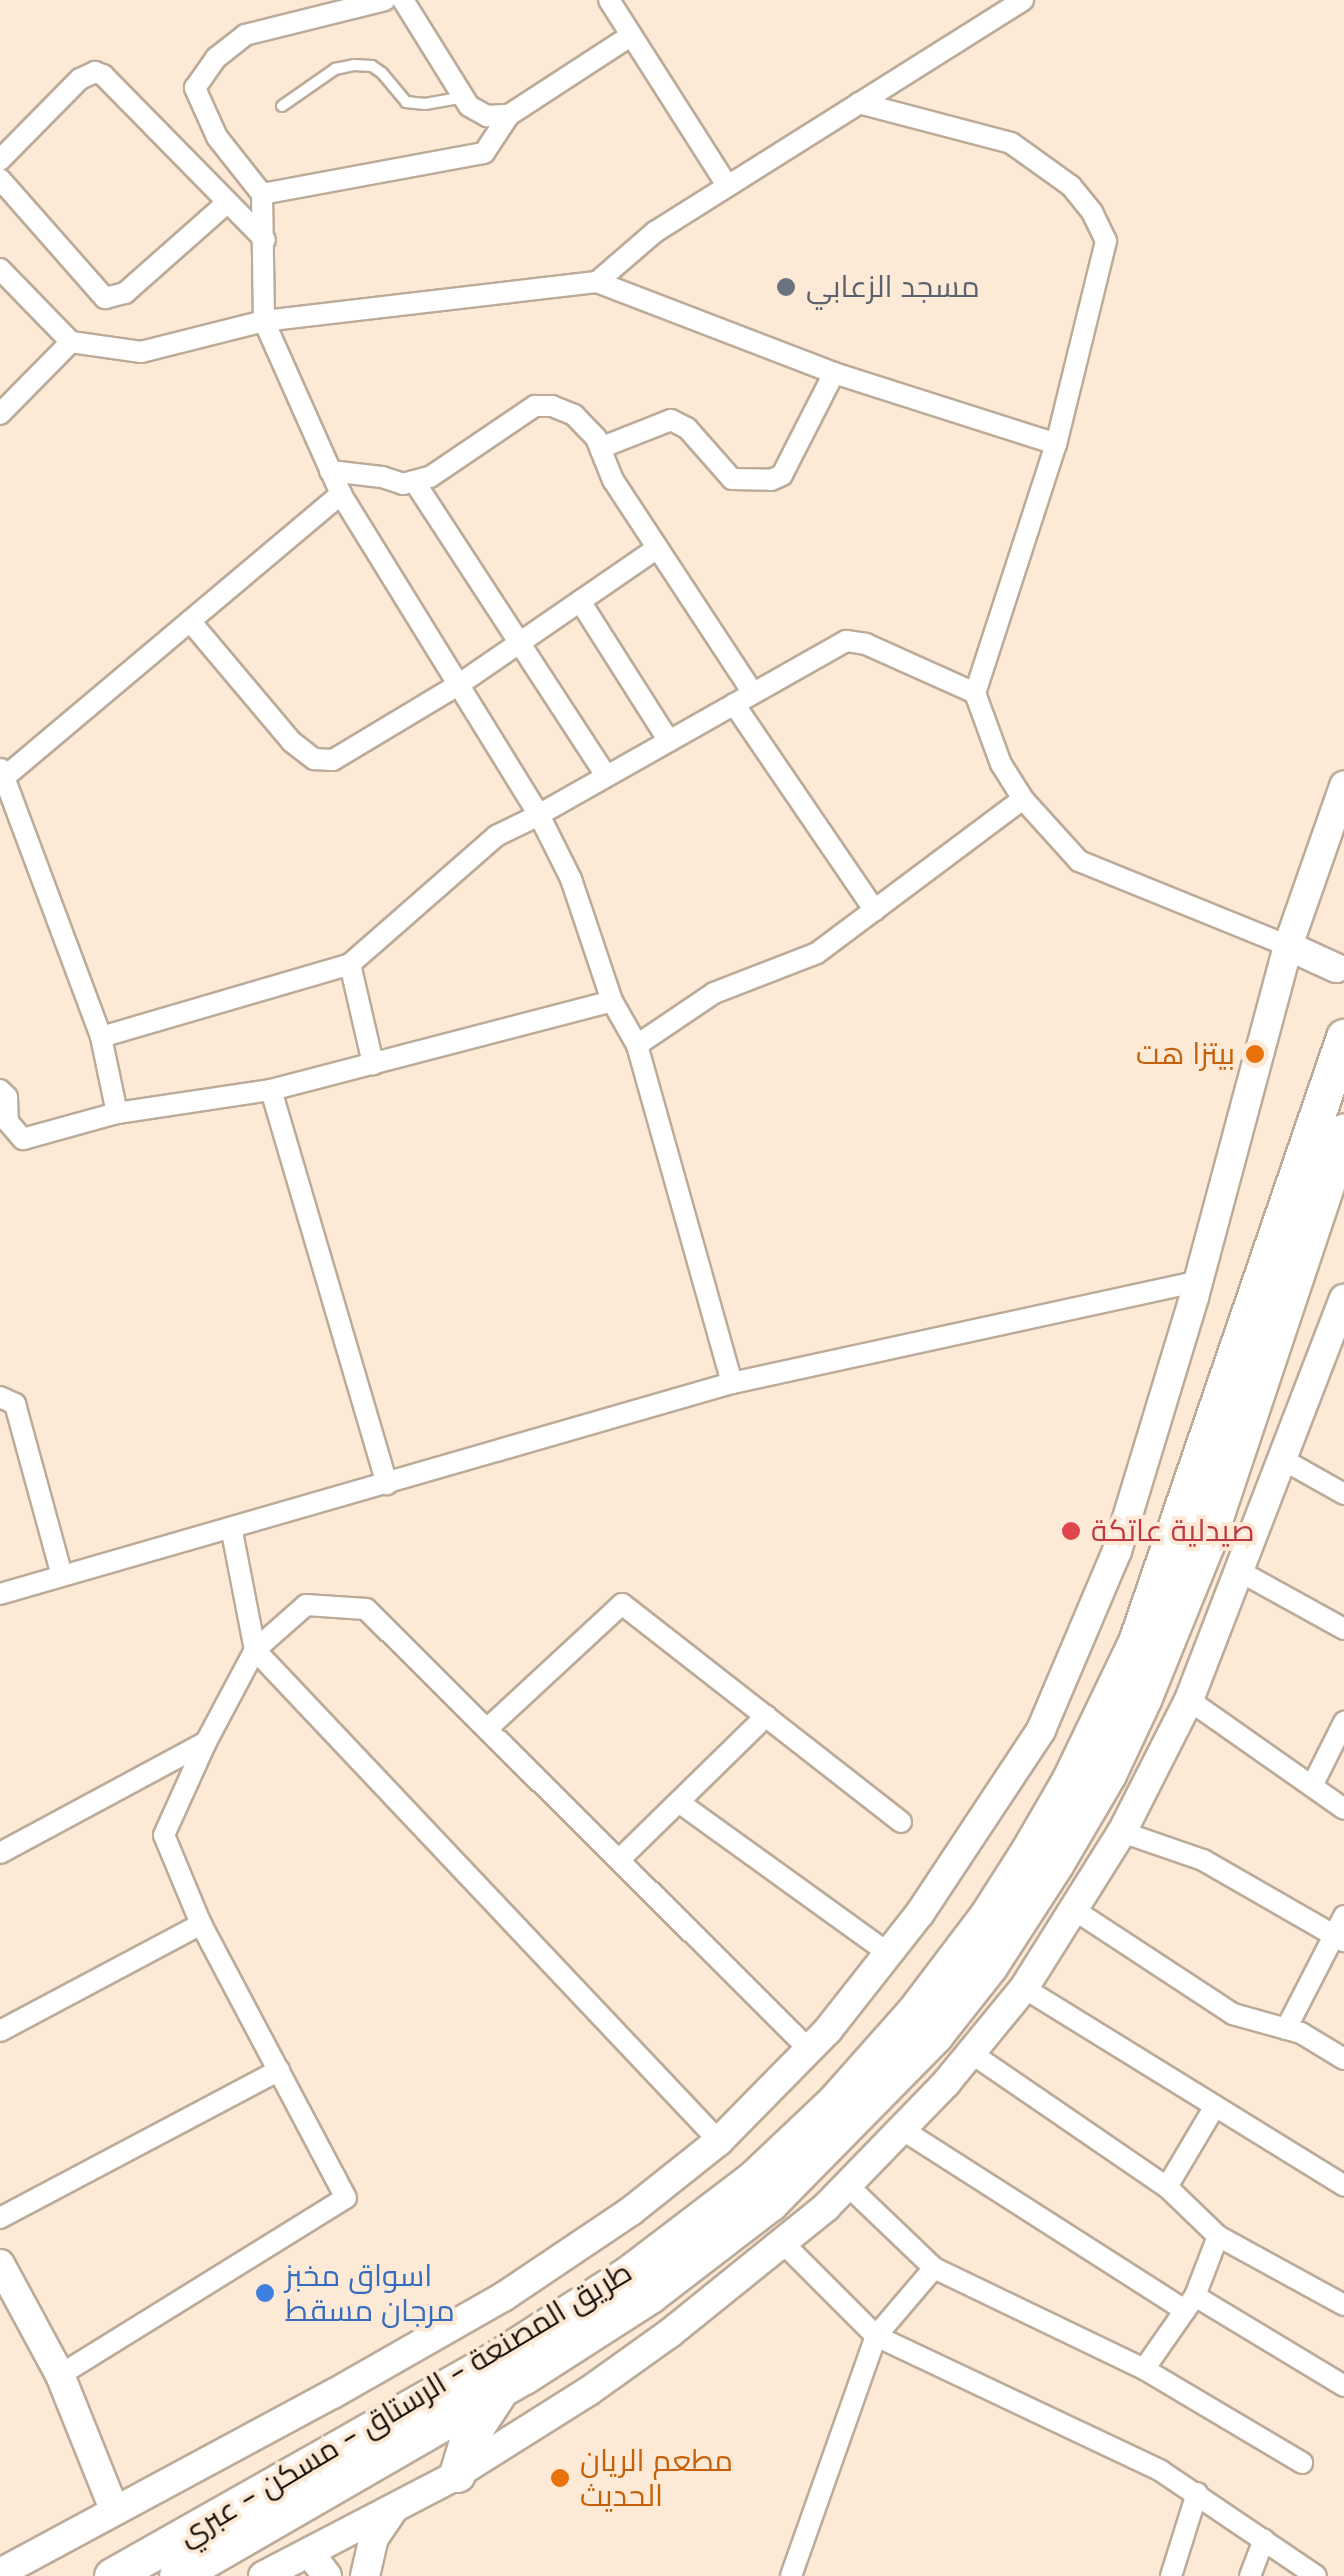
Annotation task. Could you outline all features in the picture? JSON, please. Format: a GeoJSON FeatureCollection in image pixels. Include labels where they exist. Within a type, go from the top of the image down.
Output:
{"type":"FeatureCollection","features":[{"type":"Feature","properties":{"kind":"highway","name":"طريق المصنعة - الرستاق - مسكن - عبري"},"geometry":{"type":"LineString","coordinates":[[112,2576],[502,2355],[628,2274],[754,2178],[834,2101],[914,2012],[987,1916],[1029,1850],[1070,1781],[1136,1642],[1344,1037]]}},
{"type":"Feature","properties":{"kind":"highway","name":"طريق المصنعة - الرستاق - مسكن - عبري"},"geometry":{"type":"LineString","coordinates":[[177,2576],[500,2390],[634,2306],[770,2203],[904,2070],[990,1966],[1108,1774],[1168,1642],[1206,1544],[1344,1131]]}},
{"type":"Feature","properties":{"kind":"highway"},"geometry":{"type":"LineString","coordinates":[[458,2474],[468,2439],[500,2390]]}},
{"type":"Feature","properties":{"kind":"street"},"geometry":{"type":"LineString","coordinates":[[385,0],[245,35],[216,58],[195,88],[217,137],[262,194],[266,240],[264,321],[340,494],[539,815],[571,879],[612,1001],[637,1045],[732,1383]]}},
{"type":"Feature","properties":{"kind":"street"},"geometry":{"type":"LineString","coordinates":[[403,0],[464,96],[487,116],[509,115]]}},
{"type":"Feature","properties":{"kind":"street"},"geometry":{"type":"LineString","coordinates":[[609,0],[728,185]]}},
{"type":"Feature","properties":{"kind":"street"},"geometry":{"type":"LineString","coordinates":[[598,282],[655,232],[1023,0]]}},
{"type":"Feature","properties":{"kind":"street"},"geometry":{"type":"LineString","coordinates":[[262,194],[484,153],[509,115],[630,36]]}},
{"type":"Feature","properties":{"kind":"street"},"geometry":{"type":"LineString","coordinates":[[0,160],[80,79],[94,72],[116,83],[266,240]]}},
{"type":"Feature","properties":{"kind":"street"},"geometry":{"type":"LineString","coordinates":[[859,103],[1011,143],[1071,186],[1092,212],[1106,240],[1056,444],[974,693],[1002,764],[1023,800],[1079,861],[1336,968]]}},
{"type":"Feature","properties":{"kind":"street"},"geometry":{"type":"LineString","coordinates":[[0,179],[105,298],[125,294],[228,202]]}},
{"type":"Feature","properties":{"kind":"street"},"geometry":{"type":"LineString","coordinates":[[0,269],[71,342],[140,352],[264,321],[598,282],[834,374],[1056,444]]}},
{"type":"Feature","properties":{"kind":"street"},"geometry":{"type":"LineString","coordinates":[[0,414],[71,342]]}},
{"type":"Feature","properties":{"kind":"street"},"geometry":{"type":"LineString","coordinates":[[600,448],[671,420],[686,428],[732,479],[771,480],[782,476],[834,374]]}},
{"type":"Feature","properties":{"kind":"street"},"geometry":{"type":"LineString","coordinates":[[330,470],[404,484],[414,482],[430,477],[536,406],[552,406],[574,416],[590,429],[613,480],[753,693]]}},
{"type":"Feature","properties":{"kind":"street"},"geometry":{"type":"LineString","coordinates":[[414,482],[606,776]]}},
{"type":"Feature","properties":{"kind":"street"},"geometry":{"type":"LineString","coordinates":[[118,1113],[101,1037],[2,774],[340,494]]}},
{"type":"Feature","properties":{"kind":"street"},"geometry":{"type":"LineString","coordinates":[[190,621],[292,742],[314,759],[333,760],[458,685],[657,548]]}},
{"type":"Feature","properties":{"kind":"street"},"geometry":{"type":"LineString","coordinates":[[580,601],[670,741]]}},
{"type":"Feature","properties":{"kind":"street"},"geometry":{"type":"LineString","coordinates":[[101,1037],[350,964],[496,836],[846,641],[866,644],[974,693]]}},
{"type":"Feature","properties":{"kind":"street"},"geometry":{"type":"LineString","coordinates":[[734,704],[876,911]]}},
{"type":"Feature","properties":{"kind":"street"},"geometry":{"type":"LineString","coordinates":[[0,2573],[282,2423],[503,2297],[631,2211],[719,2141],[809,2049],[888,1953],[1042,1730],[1117,1551],[1198,1281],[1288,946],[1344,786]]}},
{"type":"Feature","properties":{"kind":"street"},"geometry":{"type":"LineString","coordinates":[[637,1045],[714,992],[817,954],[1023,800]]}},
{"type":"Feature","properties":{"kind":"street"},"geometry":{"type":"LineString","coordinates":[[350,964],[373,1064]]}},
{"type":"Feature","properties":{"kind":"street"},"geometry":{"type":"LineString","coordinates":[[0,1090],[7,1097],[8,1122],[23,1138],[118,1113],[272,1090],[612,1001]]}},
{"type":"Feature","properties":{"kind":"street"},"geometry":{"type":"LineString","coordinates":[[272,1090],[387,1484]]}},
{"type":"Feature","properties":{"kind":"street"},"geometry":{"type":"LineString","coordinates":[[0,1594],[732,1383],[1198,1281]]}},
{"type":"Feature","properties":{"kind":"street"},"geometry":{"type":"LineString","coordinates":[[263,2576],[458,2474],[605,2380],[784,2243],[848,2186],[971,2052],[1024,1988],[1076,1911],[1122,1832],[1188,1700],[1282,1458],[1336,1346],[1344,1300]]}},
{"type":"Feature","properties":{"kind":"street"},"geometry":{"type":"LineString","coordinates":[[0,1397],[15,1404],[62,1576]]}},
{"type":"Feature","properties":{"kind":"street"},"geometry":{"type":"LineString","coordinates":[[1282,1458],[1344,1494]]}},
{"type":"Feature","properties":{"kind":"street"},"geometry":{"type":"LineString","coordinates":[[231,1527],[254,1650],[719,2141]]}},
{"type":"Feature","properties":{"kind":"street"},"geometry":{"type":"LineString","coordinates":[[1239,1570],[1344,1629]]}},
{"type":"Feature","properties":{"kind":"street"},"geometry":{"type":"LineString","coordinates":[[487,1729],[622,1604],[901,1822]]}},
{"type":"Feature","properties":{"kind":"street"},"geometry":{"type":"LineString","coordinates":[[60,2375],[346,2198],[200,1924],[164,1835],[254,1650],[306,1605],[366,1609],[809,2049]]}},
{"type":"Feature","properties":{"kind":"street"},"geometry":{"type":"LineString","coordinates":[[1188,1700],[1344,1809]]}},
{"type":"Feature","properties":{"kind":"street"},"geometry":{"type":"LineString","coordinates":[[619,1860],[766,1716]]}},
{"type":"Feature","properties":{"kind":"street"},"geometry":{"type":"LineString","coordinates":[[1312,1786],[1344,1722]]}},
{"type":"Feature","properties":{"kind":"street"},"geometry":{"type":"LineString","coordinates":[[0,1853],[206,1742]]}},
{"type":"Feature","properties":{"kind":"street"},"geometry":{"type":"LineString","coordinates":[[680,1802],[888,1953]]}},
{"type":"Feature","properties":{"kind":"street"},"geometry":{"type":"LineString","coordinates":[[1122,1832],[1203,1860],[1340,1939]]}},
{"type":"Feature","properties":{"kind":"street"},"geometry":{"type":"LineString","coordinates":[[1076,1911],[1233,2014],[1316,2039],[1344,2059]]}},
{"type":"Feature","properties":{"kind":"street"},"geometry":{"type":"LineString","coordinates":[[1286,2029],[1340,1939],[1344,1916]]}},
{"type":"Feature","properties":{"kind":"street"},"geometry":{"type":"LineString","coordinates":[[0,2032],[200,1924]]}},
{"type":"Feature","properties":{"kind":"street"},"geometry":{"type":"LineString","coordinates":[[1024,1988],[1344,2186]]}},
{"type":"Feature","properties":{"kind":"street"},"geometry":{"type":"LineString","coordinates":[[971,2052],[1167,2186],[1218,2236],[1344,2305]]}},
{"type":"Feature","properties":{"kind":"street"},"geometry":{"type":"LineString","coordinates":[[0,2218],[279,2070]]}},
{"type":"Feature","properties":{"kind":"street"},"geometry":{"type":"LineString","coordinates":[[1167,2186],[1215,2106]]}},
{"type":"Feature","properties":{"kind":"street"},"geometry":{"type":"LineString","coordinates":[[903,2130],[1190,2303],[1344,2386]]}},
{"type":"Feature","properties":{"kind":"street"},"geometry":{"type":"LineString","coordinates":[[848,2186],[934,2268],[1144,2369],[1302,2463]]}},
{"type":"Feature","properties":{"kind":"street"},"geometry":{"type":"LineString","coordinates":[[1144,2369],[1190,2303],[1218,2236]]}},
{"type":"Feature","properties":{"kind":"street"},"geometry":{"type":"LineString","coordinates":[[784,2243],[876,2336],[1073,2426],[1197,2494],[1316,2576]]}},
{"type":"Feature","properties":{"kind":"street"},"geometry":{"type":"LineString","coordinates":[[0,2264],[60,2375],[114,2510]]}},
{"type":"Feature","properties":{"kind":"street"},"geometry":{"type":"LineString","coordinates":[[790,2576],[876,2336],[934,2268]]}},
{"type":"Feature","properties":{"kind":"street"},"geometry":{"type":"LineString","coordinates":[[1170,2576],[1197,2494]]}},
{"type":"Feature","properties":{"kind":"street"},"geometry":{"type":"LineString","coordinates":[[364,2576],[374,2538],[393,2509]]}},
{"type":"Feature","properties":{"kind":"street"},"geometry":{"type":"LineString","coordinates":[[1250,2576],[1264,2540]]}},
{"type":"Feature","properties":{"kind":"street"},"geometry":{"type":"LineString","coordinates":[[309,2552],[327,2576]]}},
{"type":"Feature","properties":{"kind":"lane"},"geometry":{"type":"LineString","coordinates":[[282,106],[334,70],[354,65],[372,66],[382,73],[406,102],[425,104],[464,96]]}},
{"type":"Feature","properties":{"kind":"place","name":"مسجد الزعابي"},"geometry":{"type":"Point","coordinates":[786,287]}},
{"type":"Feature","properties":{"kind":"place","name":"بيتزا هت"},"geometry":{"type":"Point","coordinates":[1255,1054]}},
{"type":"Feature","properties":{"kind":"place","name":"صيدلية عاتكة"},"geometry":{"type":"Point","coordinates":[1071,1531]}},
{"type":"Feature","properties":{"kind":"place","name":"اسواق مخبز مرجان مسقط"},"geometry":{"type":"Point","coordinates":[265,2293]}},
{"type":"Feature","properties":{"kind":"place","name":"مطعم الريان الحديث"},"geometry":{"type":"Point","coordinates":[560,2478]}}]}
